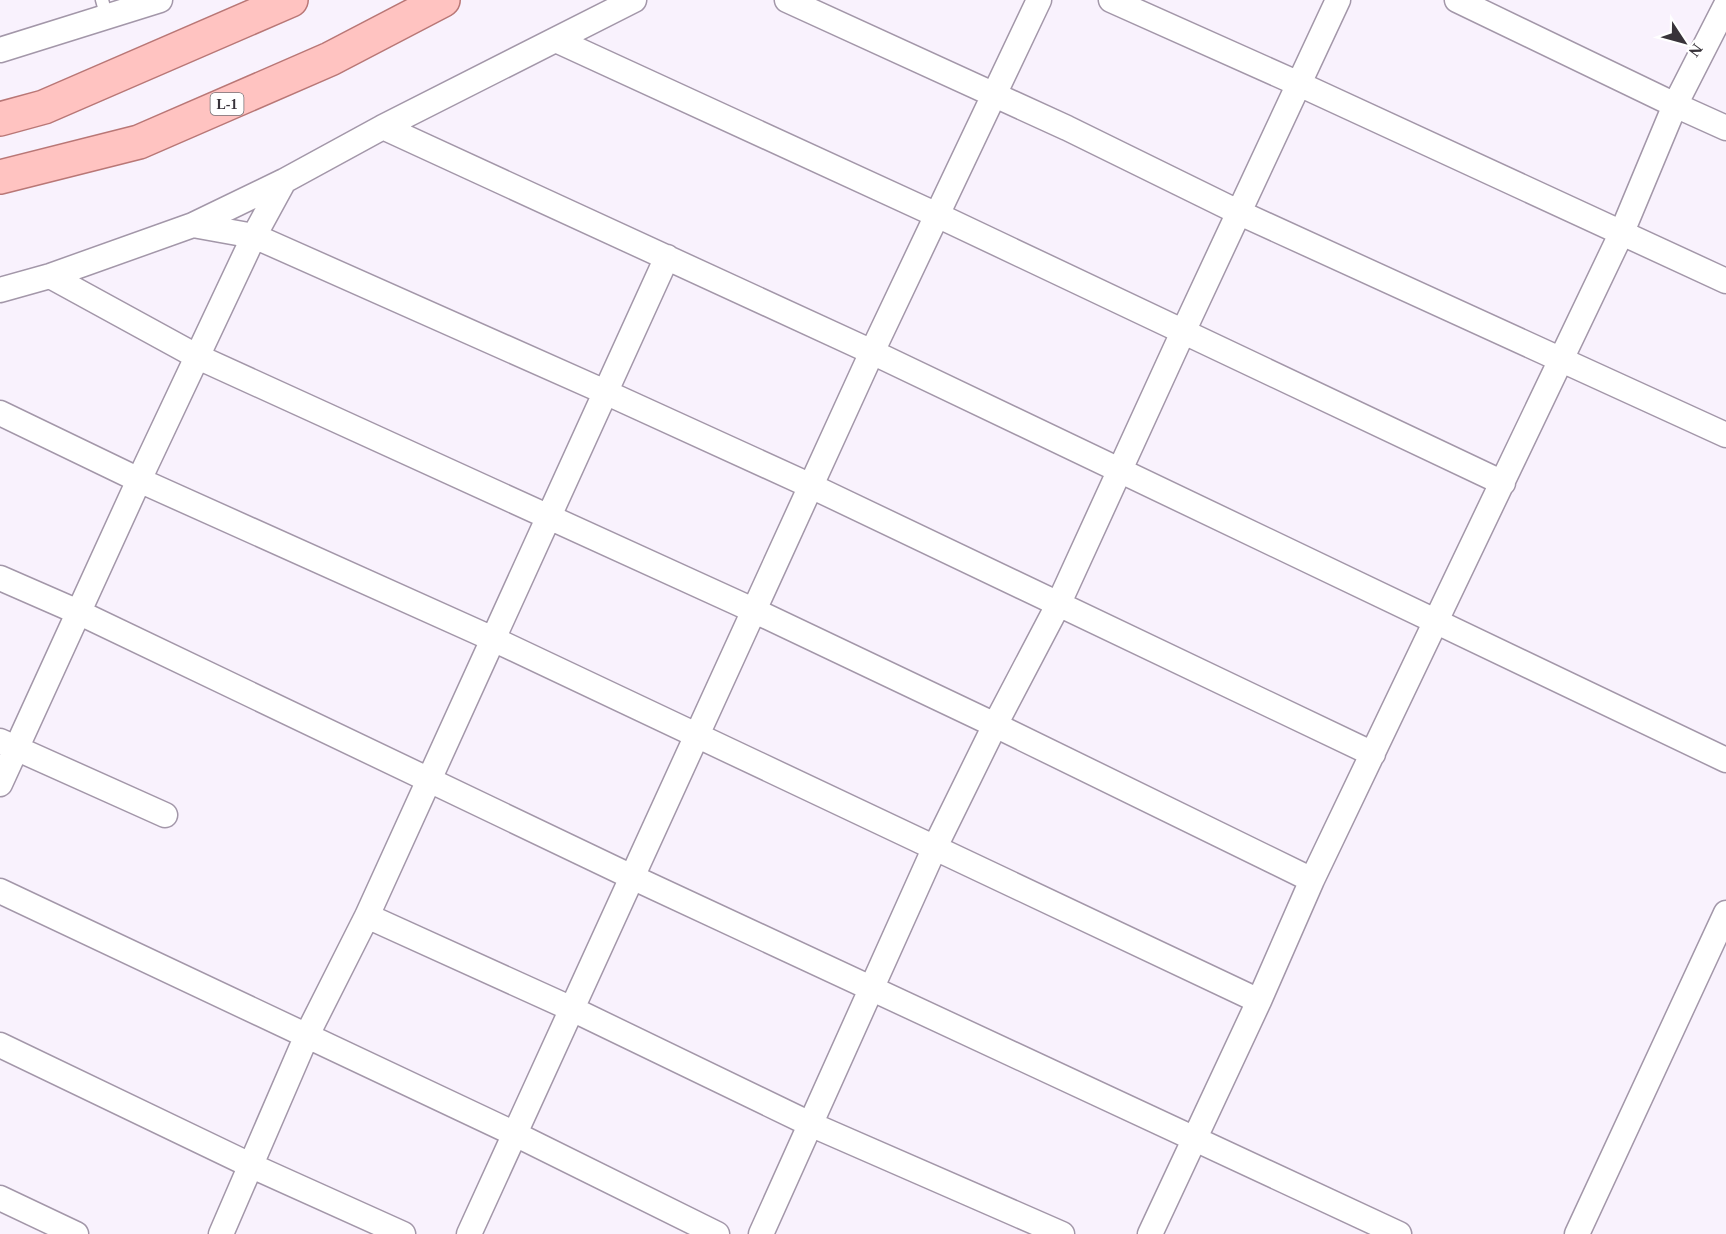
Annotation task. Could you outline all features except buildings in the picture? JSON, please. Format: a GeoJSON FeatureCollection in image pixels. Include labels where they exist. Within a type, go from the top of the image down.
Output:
{"type":"FeatureCollection","features":[{"type":"Feature","properties":{"kind":"main road"},"geometry":{"type":"LineString","coordinates":[[0,119],[44,107],[291,0]]}},
{"type":"Feature","properties":{"kind":"main road","name":"L-1"},"geometry":{"type":"LineString","coordinates":[[0,177],[139,142],[330,59],[443,0]]}},
{"type":"Feature","properties":{"kind":"street"},"geometry":{"type":"LineString","coordinates":[[0,50],[105,9],[160,0]]}},
{"type":"Feature","properties":{"kind":"street"},"geometry":{"type":"LineString","coordinates":[[0,290],[50,276],[194,225],[284,181],[634,0]]}},
{"type":"Feature","properties":{"kind":"street"},"geometry":{"type":"LineString","coordinates":[[787,0],[1067,129],[1240,213],[1726,435]]}},
{"type":"Feature","properties":{"kind":"street"},"geometry":{"type":"LineString","coordinates":[[469,1234],[872,352],[1039,0]]}},
{"type":"Feature","properties":{"kind":"street"},"geometry":{"type":"LineString","coordinates":[[1111,0],[1726,281]]}},
{"type":"Feature","properties":{"kind":"street"},"geometry":{"type":"LineString","coordinates":[[761,1234],[935,847],[1058,605],[1338,0]]}},
{"type":"Feature","properties":{"kind":"street"},"geometry":{"type":"LineString","coordinates":[[1457,0],[1726,128]]}},
{"type":"Feature","properties":{"kind":"street"},"geometry":{"type":"LineString","coordinates":[[1150,1234],[1259,1001],[1312,880],[1563,359],[1622,232],[1675,105],[1726,5]]}},
{"type":"Feature","properties":{"kind":"street"},"geometry":{"type":"LineString","coordinates":[[556,40],[937,215],[1503,483]]}},
{"type":"Feature","properties":{"kind":"street"},"geometry":{"type":"LineString","coordinates":[[383,128],[872,352],[1726,760]]}},
{"type":"Feature","properties":{"kind":"street"},"geometry":{"type":"LineString","coordinates":[[0,784],[9,745],[78,612],[254,236],[284,181]]}},
{"type":"Feature","properties":{"kind":"street"},"geometry":{"type":"LineString","coordinates":[[194,225],[254,236],[605,392],[811,486],[1373,754]]}},
{"type":"Feature","properties":{"kind":"street"},"geometry":{"type":"LineString","coordinates":[[220,1234],[252,1166],[307,1035],[367,916],[667,257]]}},
{"type":"Feature","properties":{"kind":"street"},"geometry":{"type":"LineString","coordinates":[[50,276],[198,357],[753,610],[1312,880]]}},
{"type":"Feature","properties":{"kind":"street"},"geometry":{"type":"LineString","coordinates":[[0,413],[139,480],[493,639],[1259,1001]]}},
{"type":"Feature","properties":{"kind":"street"},"geometry":{"type":"LineString","coordinates":[[0,578],[78,612],[632,876],[1399,1234]]}},
{"type":"Feature","properties":{"kind":"street"},"geometry":{"type":"LineString","coordinates":[[9,745],[165,815]]}},
{"type":"Feature","properties":{"kind":"street"},"geometry":{"type":"LineString","coordinates":[[0,891],[515,1134],[717,1234]]}},
{"type":"Feature","properties":{"kind":"street"},"geometry":{"type":"LineString","coordinates":[[1577,1234],[1726,913]]}},
{"type":"Feature","properties":{"kind":"street"},"geometry":{"type":"LineString","coordinates":[[367,916],[572,1009],[810,1124],[1062,1234]]}},
{"type":"Feature","properties":{"kind":"street"},"geometry":{"type":"LineString","coordinates":[[0,1045],[252,1166],[403,1234]]}},
{"type":"Feature","properties":{"kind":"street"},"geometry":{"type":"LineString","coordinates":[[0,1198],[76,1234]]}}]}
